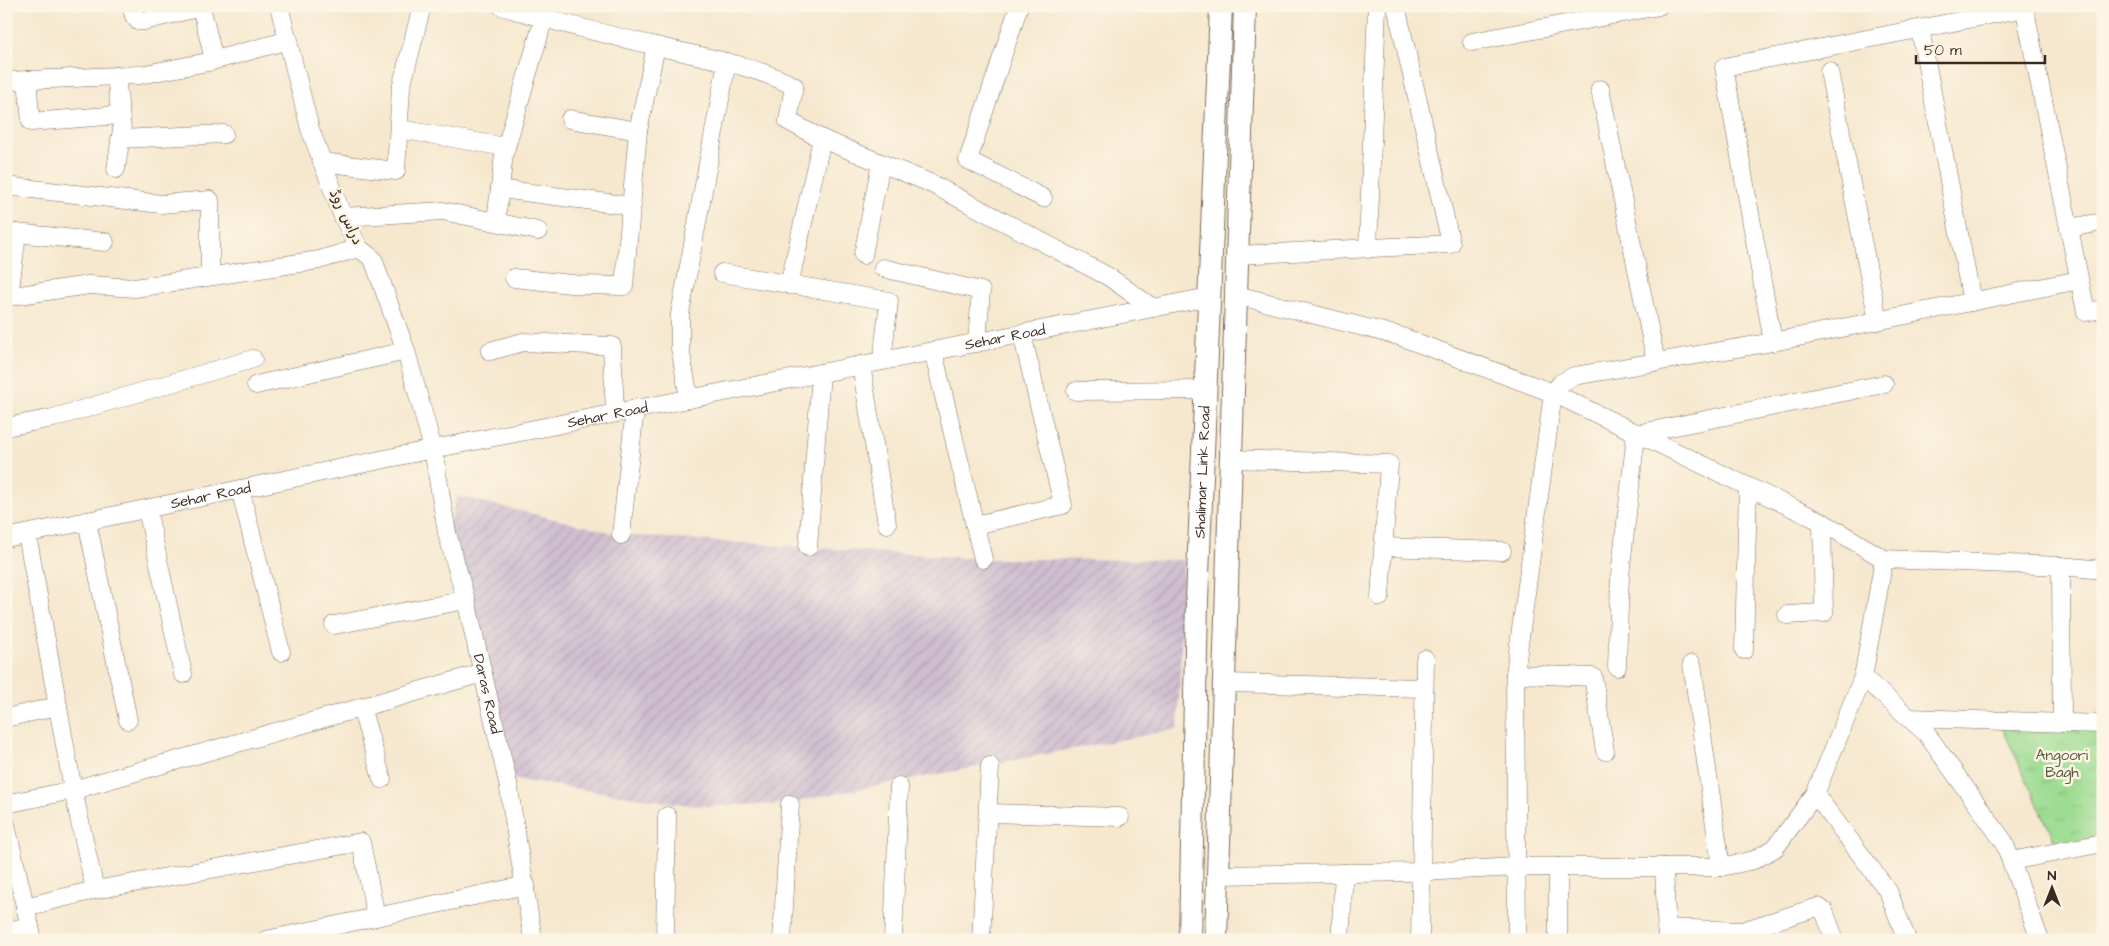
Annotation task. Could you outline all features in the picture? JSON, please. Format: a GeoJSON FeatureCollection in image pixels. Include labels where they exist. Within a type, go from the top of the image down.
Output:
{"type":"FeatureCollection","features":[{"type":"Feature","properties":{"kind":"main road","name":"Shalimar Link Road"},"geometry":{"type":"LineString","coordinates":[[1190,940],[1197,600],[1220,6]]}},
{"type":"Feature","properties":{"kind":"main road","name":"Shalimar Link Road"},"geometry":{"type":"LineString","coordinates":[[1216,940],[1245,6]]}},
{"type":"Feature","properties":{"kind":"main road"},"geometry":{"type":"LineString","coordinates":[[1197,600],[1228,600]]}},
{"type":"Feature","properties":{"kind":"street"},"geometry":{"type":"LineString","coordinates":[[131,6],[134,16],[138,20],[144,21],[201,7],[214,60]]}},
{"type":"Feature","properties":{"kind":"street","name":"دراس روڈ"},"geometry":{"type":"LineString","coordinates":[[280,6],[310,128],[343,217],[359,248],[373,259],[406,351],[433,449]]}},
{"type":"Feature","properties":{"kind":"street"},"geometry":{"type":"LineString","coordinates":[[322,162],[396,171],[401,88],[422,6]]}},
{"type":"Feature","properties":{"kind":"street"},"geometry":{"type":"LineString","coordinates":[[501,6],[656,46],[727,62],[782,80],[794,86],[788,121],[822,139],[930,183],[1109,277],[1153,308]]}},
{"type":"Feature","properties":{"kind":"street"},"geometry":{"type":"LineString","coordinates":[[1019,6],[968,160],[1043,198]]}},
{"type":"Feature","properties":{"kind":"street"},"geometry":{"type":"LineString","coordinates":[[1368,249],[1377,6]]}},
{"type":"Feature","properties":{"kind":"street"},"geometry":{"type":"LineString","coordinates":[[1237,255],[1451,244],[1396,6]]}},
{"type":"Feature","properties":{"kind":"street"},"geometry":{"type":"LineString","coordinates":[[1472,42],[1659,6]]}},
{"type":"Feature","properties":{"kind":"street"},"geometry":{"type":"LineString","coordinates":[[1773,342],[1724,67],[2025,7],[2086,312],[2103,309]]}},
{"type":"Feature","properties":{"kind":"street"},"geometry":{"type":"LineString","coordinates":[[496,221],[506,147],[544,18]]}},
{"type":"Feature","properties":{"kind":"street"},"geometry":{"type":"LineString","coordinates":[[1920,28],[1972,302]]}},
{"type":"Feature","properties":{"kind":"street"},"geometry":{"type":"LineString","coordinates":[[6,81],[140,75],[214,60],[289,40]]}},
{"type":"Feature","properties":{"kind":"street"},"geometry":{"type":"LineString","coordinates":[[514,278],[581,285],[624,286],[638,131],[656,46]]}},
{"type":"Feature","properties":{"kind":"street"},"geometry":{"type":"LineString","coordinates":[[689,398],[680,348],[680,314],[727,62]]}},
{"type":"Feature","properties":{"kind":"street"},"geometry":{"type":"LineString","coordinates":[[1829,71],[1878,320]]}},
{"type":"Feature","properties":{"kind":"street"},"geometry":{"type":"LineString","coordinates":[[116,76],[120,115],[120,139],[116,169]]}},
{"type":"Feature","properties":{"kind":"street"},"geometry":{"type":"LineString","coordinates":[[27,80],[31,122],[120,115]]}},
{"type":"Feature","properties":{"kind":"street"},"geometry":{"type":"LineString","coordinates":[[1600,89],[1656,362]]}},
{"type":"Feature","properties":{"kind":"street"},"geometry":{"type":"LineString","coordinates":[[570,119],[638,131]]}},
{"type":"Feature","properties":{"kind":"street"},"geometry":{"type":"LineString","coordinates":[[399,129],[506,147]]}},
{"type":"Feature","properties":{"kind":"street"},"geometry":{"type":"LineString","coordinates":[[120,139],[224,134]]}},
{"type":"Feature","properties":{"kind":"street"},"geometry":{"type":"LineString","coordinates":[[789,285],[822,139]]}},
{"type":"Feature","properties":{"kind":"street"},"geometry":{"type":"LineString","coordinates":[[863,255],[881,163]]}},
{"type":"Feature","properties":{"kind":"street"},"geometry":{"type":"LineString","coordinates":[[6,186],[160,204],[210,200],[210,276]]}},
{"type":"Feature","properties":{"kind":"street"},"geometry":{"type":"LineString","coordinates":[[500,189],[632,206]]}},
{"type":"Feature","properties":{"kind":"street"},"geometry":{"type":"LineString","coordinates":[[343,217],[443,211],[538,231]]}},
{"type":"Feature","properties":{"kind":"street"},"geometry":{"type":"LineString","coordinates":[[2069,228],[2103,222]]}},
{"type":"Feature","properties":{"kind":"street"},"geometry":{"type":"LineString","coordinates":[[105,242],[12,232],[7,297],[89,285],[135,288],[319,260],[359,248]]}},
{"type":"Feature","properties":{"kind":"street"},"geometry":{"type":"LineString","coordinates":[[883,268],[981,291],[977,343]]}},
{"type":"Feature","properties":{"kind":"street"},"geometry":{"type":"LineString","coordinates":[[722,273],[889,301],[882,361]]}},
{"type":"Feature","properties":{"kind":"street"},"geometry":{"type":"LineString","coordinates":[[1517,940],[1518,867],[1515,674],[1552,393],[1561,383],[1574,376],[1773,342],[2079,280]]}},
{"type":"Feature","properties":{"kind":"street"},"geometry":{"type":"LineString","coordinates":[[1236,295],[1399,336],[1552,393],[1822,522],[1884,559],[2061,566],[2103,570]]}},
{"type":"Feature","properties":{"kind":"street","name":"Sehar Road"},"geometry":{"type":"LineString","coordinates":[[6,538],[433,449],[1209,297]]}},
{"type":"Feature","properties":{"kind":"street"},"geometry":{"type":"LineString","coordinates":[[975,525],[1063,505],[1022,334]]}},
{"type":"Feature","properties":{"kind":"street"},"geometry":{"type":"LineString","coordinates":[[490,351],[523,342],[612,346],[615,413]]}},
{"type":"Feature","properties":{"kind":"street"},"geometry":{"type":"LineString","coordinates":[[256,385],[406,351]]}},
{"type":"Feature","properties":{"kind":"street"},"geometry":{"type":"LineString","coordinates":[[932,351],[983,559]]}},
{"type":"Feature","properties":{"kind":"street"},"geometry":{"type":"LineString","coordinates":[[6,427],[53,418],[254,359]]}},
{"type":"Feature","properties":{"kind":"street"},"geometry":{"type":"LineString","coordinates":[[861,365],[887,524]]}},
{"type":"Feature","properties":{"kind":"street"},"geometry":{"type":"LineString","coordinates":[[808,547],[821,373]]}},
{"type":"Feature","properties":{"kind":"street"},"geometry":{"type":"LineString","coordinates":[[1636,434],[1884,384]]}},
{"type":"Feature","properties":{"kind":"street"},"geometry":{"type":"LineString","coordinates":[[1076,391],[1206,390]]}},
{"type":"Feature","properties":{"kind":"street"},"geometry":{"type":"LineString","coordinates":[[622,536],[635,409]]}},
{"type":"Feature","properties":{"kind":"street"},"geometry":{"type":"LineString","coordinates":[[1617,667],[1620,576],[1636,434]]}},
{"type":"Feature","properties":{"kind":"street","name":"Daras Road"},"geometry":{"type":"LineString","coordinates":[[433,449],[447,533],[466,600],[508,783],[526,885],[533,940]]}},
{"type":"Feature","properties":{"kind":"street"},"geometry":{"type":"LineString","coordinates":[[1232,459],[1389,464],[1380,596]]}},
{"type":"Feature","properties":{"kind":"street"},"geometry":{"type":"LineString","coordinates":[[1744,650],[1748,487]]}},
{"type":"Feature","properties":{"kind":"street"},"geometry":{"type":"LineString","coordinates":[[240,489],[281,652]]}},
{"type":"Feature","properties":{"kind":"street"},"geometry":{"type":"LineString","coordinates":[[147,509],[183,674]]}},
{"type":"Feature","properties":{"kind":"street"},"geometry":{"type":"LineString","coordinates":[[87,521],[128,720]]}},
{"type":"Feature","properties":{"kind":"street"},"geometry":{"type":"LineString","coordinates":[[1787,615],[1824,613],[1822,522]]}},
{"type":"Feature","properties":{"kind":"street"},"geometry":{"type":"LineString","coordinates":[[27,534],[73,790],[95,890]]}},
{"type":"Feature","properties":{"kind":"street"},"geometry":{"type":"LineString","coordinates":[[1383,547],[1502,551]]}},
{"type":"Feature","properties":{"kind":"street"},"geometry":{"type":"LineString","coordinates":[[1218,875],[1422,872],[1518,867],[1721,867],[1754,860],[1774,848],[1816,794],[1863,677],[1884,559]]}},
{"type":"Feature","properties":{"kind":"street"},"geometry":{"type":"LineString","coordinates":[[2061,566],[2062,723]]}},
{"type":"Feature","properties":{"kind":"street"},"geometry":{"type":"LineString","coordinates":[[334,625],[466,600]]}},
{"type":"Feature","properties":{"kind":"street"},"geometry":{"type":"LineString","coordinates":[[1420,940],[1425,659]]}},
{"type":"Feature","properties":{"kind":"street"},"geometry":{"type":"LineString","coordinates":[[1692,664],[1721,867]]}},
{"type":"Feature","properties":{"kind":"street"},"geometry":{"type":"LineString","coordinates":[[6,804],[73,790],[482,673]]}},
{"type":"Feature","properties":{"kind":"street"},"geometry":{"type":"LineString","coordinates":[[1515,674],[1593,677],[1604,751]]}},
{"type":"Feature","properties":{"kind":"street"},"geometry":{"type":"LineString","coordinates":[[1863,677],[1926,733],[2004,842],[2040,940]]}},
{"type":"Feature","properties":{"kind":"street"},"geometry":{"type":"LineString","coordinates":[[1225,683],[1424,688]]}},
{"type":"Feature","properties":{"kind":"street"},"geometry":{"type":"LineString","coordinates":[[6,718],[58,706]]}},
{"type":"Feature","properties":{"kind":"street"},"geometry":{"type":"LineString","coordinates":[[361,707],[382,779]]}},
{"type":"Feature","properties":{"kind":"street"},"geometry":{"type":"LineString","coordinates":[[1908,718],[2103,724]]}},
{"type":"Feature","properties":{"kind":"street"},"geometry":{"type":"LineString","coordinates":[[980,940],[990,766]]}},
{"type":"Feature","properties":{"kind":"street"},"geometry":{"type":"LineString","coordinates":[[893,940],[900,786]]}},
{"type":"Feature","properties":{"kind":"street"},"geometry":{"type":"LineString","coordinates":[[1816,794],[1888,891],[1907,940]]}},
{"type":"Feature","properties":{"kind":"street"},"geometry":{"type":"LineString","coordinates":[[782,940],[790,804]]}},
{"type":"Feature","properties":{"kind":"street"},"geometry":{"type":"LineString","coordinates":[[988,813],[1120,818]]}},
{"type":"Feature","properties":{"kind":"street"},"geometry":{"type":"LineString","coordinates":[[665,940],[667,816]]}},
{"type":"Feature","properties":{"kind":"street"},"geometry":{"type":"LineString","coordinates":[[6,824],[32,933],[6,931]]}},
{"type":"Feature","properties":{"kind":"street"},"geometry":{"type":"LineString","coordinates":[[25,907],[95,890],[361,842],[376,917]]}},
{"type":"Feature","properties":{"kind":"street"},"geometry":{"type":"LineString","coordinates":[[2011,861],[2103,843]]}},
{"type":"Feature","properties":{"kind":"street"},"geometry":{"type":"LineString","coordinates":[[1558,867],[1558,940]]}},
{"type":"Feature","properties":{"kind":"street"},"geometry":{"type":"LineString","coordinates":[[1664,867],[1667,934],[1742,935],[1818,907],[1824,911],[1835,940]]}},
{"type":"Feature","properties":{"kind":"street"},"geometry":{"type":"LineString","coordinates":[[1340,940],[1344,873]]}},
{"type":"Feature","properties":{"kind":"street"},"geometry":{"type":"LineString","coordinates":[[266,940],[526,885]]}},
{"type":"Feature","properties":{"kind":"shaded area"},"geometry":{"type":"Polygon","coordinates":[[[457,496],[622,535],[983,559],[1184,560],[1178,729],[817,797],[790,804],[696,806],[511,779],[447,533],[457,496]]]}},
{"type":"Feature","properties":{"kind":"green space","name":"Angoori Bagh"},"geometry":{"type":"Polygon","coordinates":[[[1999,721],[2103,724],[2103,843],[2060,852],[1999,721]]]}}]}
